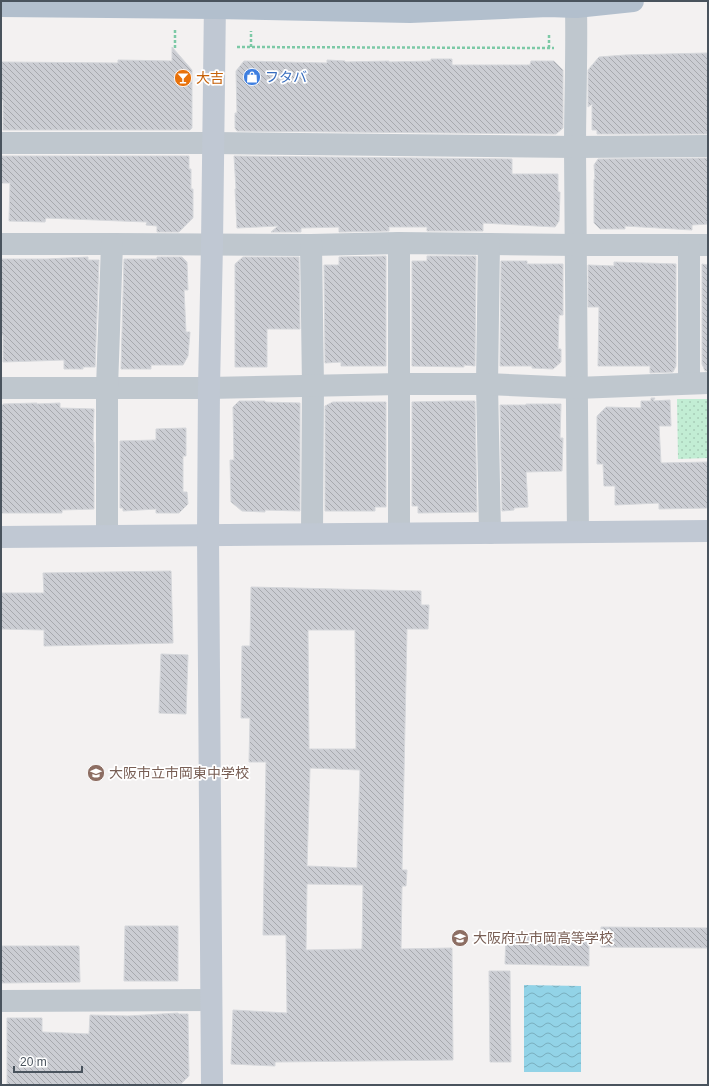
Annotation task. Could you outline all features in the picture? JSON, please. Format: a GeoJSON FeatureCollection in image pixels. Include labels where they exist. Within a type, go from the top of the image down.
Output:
{"type":"FeatureCollection","features":[{"type":"Feature","properties":{"kind":"main road"},"geometry":{"type":"LineString","coordinates":[[1,6],[215,4],[410,12],[548,6],[576,7],[633,1]]}},
{"type":"Feature","properties":{"kind":"street"},"geometry":{"type":"LineString","coordinates":[[212,1085],[208,535],[215,4]]}},
{"type":"Feature","properties":{"kind":"street"},"geometry":{"type":"LineString","coordinates":[[576,7],[577,48],[575,147],[578,531]]}},
{"type":"Feature","properties":{"kind":"street"},"geometry":{"type":"LineString","coordinates":[[1,143],[214,143],[575,147],[708,146]]}},
{"type":"Feature","properties":{"kind":"street"},"geometry":{"type":"LineString","coordinates":[[399,243],[399,534]]}},
{"type":"Feature","properties":{"kind":"street"},"geometry":{"type":"LineString","coordinates":[[1,244],[311,245],[399,243],[698,245],[699,383],[576,388],[487,384],[400,384],[209,388],[1,388]]}},
{"type":"Feature","properties":{"kind":"street"},"geometry":{"type":"LineString","coordinates":[[106,535],[112,244]]}},
{"type":"Feature","properties":{"kind":"street"},"geometry":{"type":"LineString","coordinates":[[489,244],[487,384],[490,533]]}},
{"type":"Feature","properties":{"kind":"street"},"geometry":{"type":"LineString","coordinates":[[311,245],[313,386],[312,534]]}},
{"type":"Feature","properties":{"kind":"street"},"geometry":{"type":"LineString","coordinates":[[1,537],[708,531]]}},
{"type":"Feature","properties":{"kind":"street"},"geometry":{"type":"LineString","coordinates":[[1,1000],[211,1000]]}},
{"type":"Feature","properties":{"kind":"path"},"geometry":{"type":"LineString","coordinates":[[175,24],[175,48]]}},
{"type":"Feature","properties":{"kind":"path"},"geometry":{"type":"LineString","coordinates":[[251,47],[252,28]]}},
{"type":"Feature","properties":{"kind":"path"},"geometry":{"type":"LineString","coordinates":[[549,35],[549,48]]}},
{"type":"Feature","properties":{"kind":"path"},"geometry":{"type":"LineString","coordinates":[[231,47],[556,48]]}},
{"type":"Feature","properties":{"kind":"green space"},"geometry":{"type":"Polygon","coordinates":[[[677,399],[708,399],[708,458],[678,459],[677,399]]]}},
{"type":"Feature","properties":{"kind":"water"},"geometry":{"type":"Polygon","coordinates":[[[524,985],[581,986],[581,1072],[524,1072],[524,985]]]}},
{"type":"Feature","properties":{"kind":"building"},"geometry":{"type":"Polygon","coordinates":[[[172,47],[192,70],[192,128],[190,130],[3,130],[1,62],[118,63],[118,60],[172,61],[172,47]]]}},
{"type":"Feature","properties":{"kind":"building"},"geometry":{"type":"Polygon","coordinates":[[[708,53],[708,134],[597,134],[597,130],[592,130],[592,104],[588,107],[588,70],[599,57],[708,53]]]}},
{"type":"Feature","properties":{"kind":"building"},"geometry":{"type":"Polygon","coordinates":[[[431,59],[452,59],[452,65],[530,65],[531,61],[554,61],[563,70],[563,128],[556,134],[237,131],[235,128],[235,113],[237,113],[236,71],[244,61],[327,63],[327,60],[345,62],[389,62],[431,61],[431,59]]]}},
{"type":"Feature","properties":{"kind":"building"},"geometry":{"type":"Polygon","coordinates":[[[1,156],[189,156],[189,169],[191,169],[191,189],[193,189],[193,218],[179,232],[157,232],[157,226],[146,225],[147,222],[46,218],[45,222],[9,221],[10,183],[1,183],[1,156]]]}},
{"type":"Feature","properties":{"kind":"building"},"geometry":{"type":"Polygon","coordinates":[[[234,156],[512,159],[512,174],[558,174],[558,192],[560,192],[559,221],[555,227],[483,223],[483,231],[427,231],[427,227],[389,227],[389,231],[339,232],[339,227],[301,228],[301,232],[271,232],[278,226],[237,228],[234,156]]]}},
{"type":"Feature","properties":{"kind":"building"},"geometry":{"type":"Polygon","coordinates":[[[708,158],[708,224],[692,225],[692,230],[625,226],[625,229],[600,229],[594,223],[594,165],[598,159],[708,158]]]}},
{"type":"Feature","properties":{"kind":"building"},"geometry":{"type":"Polygon","coordinates":[[[386,256],[386,366],[341,366],[341,362],[325,363],[324,265],[339,265],[339,257],[386,256]]]}},
{"type":"Feature","properties":{"kind":"building"},"geometry":{"type":"Polygon","coordinates":[[[427,256],[476,256],[475,366],[412,366],[412,261],[427,261],[427,256]]]}},
{"type":"Feature","properties":{"kind":"building"},"geometry":{"type":"Polygon","coordinates":[[[88,257],[88,260],[99,260],[95,367],[83,367],[83,369],[64,369],[64,360],[3,362],[3,335],[1,335],[1,259],[88,257]]]}},
{"type":"Feature","properties":{"kind":"building"},"geometry":{"type":"Polygon","coordinates":[[[157,257],[182,257],[187,262],[188,290],[184,290],[186,332],[190,332],[188,356],[183,365],[151,365],[151,369],[121,369],[124,259],[157,259],[157,257]]]}},
{"type":"Feature","properties":{"kind":"building"},"geometry":{"type":"Polygon","coordinates":[[[243,257],[299,257],[300,329],[267,329],[267,367],[235,367],[235,264],[243,257]]]}},
{"type":"Feature","properties":{"kind":"building"},"geometry":{"type":"Polygon","coordinates":[[[501,261],[527,261],[527,264],[563,264],[563,315],[559,315],[558,349],[561,349],[561,362],[553,369],[532,368],[532,366],[500,366],[501,261]]]}},
{"type":"Feature","properties":{"kind":"building"},"geometry":{"type":"Polygon","coordinates":[[[614,262],[676,264],[676,366],[673,372],[650,373],[650,366],[598,366],[599,307],[588,307],[588,265],[614,266],[614,262]]]}},
{"type":"Feature","properties":{"kind":"building"},"geometry":{"type":"Polygon","coordinates":[[[702,264],[708,265],[708,371],[705,371],[702,364],[702,264]]]}},
{"type":"Feature","properties":{"kind":"building"},"geometry":{"type":"Polygon","coordinates":[[[651,398],[655,398],[653,401],[670,400],[671,426],[659,426],[661,463],[708,462],[708,508],[659,509],[659,503],[615,505],[615,486],[604,486],[603,464],[597,464],[597,416],[606,407],[641,408],[641,401],[651,401],[651,398]]]}},
{"type":"Feature","properties":{"kind":"building"},"geometry":{"type":"Polygon","coordinates":[[[239,401],[300,403],[300,511],[242,511],[231,502],[230,460],[234,460],[233,407],[239,401]]]}},
{"type":"Feature","properties":{"kind":"building"},"geometry":{"type":"Polygon","coordinates":[[[475,401],[477,512],[418,513],[418,506],[412,506],[412,402],[475,401]]]}},
{"type":"Feature","properties":{"kind":"building"},"geometry":{"type":"Polygon","coordinates":[[[333,402],[386,402],[386,507],[375,507],[375,511],[325,511],[325,406],[333,402]]]}},
{"type":"Feature","properties":{"kind":"building"},"geometry":{"type":"Polygon","coordinates":[[[60,403],[60,408],[94,409],[94,509],[62,510],[62,513],[1,513],[1,405],[60,403]]]}},
{"type":"Feature","properties":{"kind":"building"},"geometry":{"type":"Polygon","coordinates":[[[561,404],[560,438],[563,438],[562,471],[526,472],[528,507],[502,511],[500,405],[561,404]]]}},
{"type":"Feature","properties":{"kind":"building"},"geometry":{"type":"Polygon","coordinates":[[[186,428],[186,456],[183,456],[183,492],[187,492],[188,504],[179,513],[156,513],[156,509],[123,511],[123,508],[120,508],[120,441],[156,440],[156,429],[186,428]]]}},
{"type":"Feature","properties":{"kind":"building"},"geometry":{"type":"Polygon","coordinates":[[[171,571],[173,643],[44,646],[44,630],[1,629],[1,593],[44,593],[43,573],[171,571]]]}},
{"type":"Feature","properties":{"kind":"building"},"geometry":{"type":"Polygon","coordinates":[[[251,587],[421,591],[421,605],[429,605],[428,629],[407,629],[402,870],[407,870],[406,886],[402,886],[401,949],[452,948],[453,1060],[275,1062],[275,1066],[231,1064],[233,1010],[287,1013],[286,935],[263,935],[266,762],[249,762],[250,718],[241,718],[242,646],[250,646],[251,587]],[[308,630],[309,749],[356,749],[355,630],[308,630]],[[310,768],[307,866],[357,868],[360,770],[310,768]],[[307,884],[306,950],[362,949],[363,885],[307,884]]]}},
{"type":"Feature","properties":{"kind":"building"},"geometry":{"type":"Polygon","coordinates":[[[161,654],[188,655],[186,714],[159,713],[161,654]]]}},
{"type":"Feature","properties":{"kind":"building"},"geometry":{"type":"Polygon","coordinates":[[[125,926],[178,926],[178,981],[124,981],[125,926]]]}},
{"type":"Feature","properties":{"kind":"building"},"geometry":{"type":"Polygon","coordinates":[[[601,927],[708,928],[708,948],[601,947],[601,927]]]}},
{"type":"Feature","properties":{"kind":"building"},"geometry":{"type":"Polygon","coordinates":[[[506,933],[589,935],[589,966],[505,964],[506,933]]]}},
{"type":"Feature","properties":{"kind":"building"},"geometry":{"type":"Polygon","coordinates":[[[1,946],[79,946],[80,982],[1,983],[1,946]]]}},
{"type":"Feature","properties":{"kind":"building"},"geometry":{"type":"Polygon","coordinates":[[[489,971],[510,971],[511,1062],[490,1062],[489,971]]]}},
{"type":"Feature","properties":{"kind":"building"},"geometry":{"type":"Polygon","coordinates":[[[178,1013],[188,1014],[189,1076],[181,1084],[7,1085],[7,1018],[42,1018],[42,1032],[89,1034],[90,1015],[128,1016],[178,1013]]]}},
{"type":"Feature","properties":{"kind":"place","name":"フタバ"},"geometry":{"type":"Point","coordinates":[252,77]}},
{"type":"Feature","properties":{"kind":"place","name":"大吉"},"geometry":{"type":"Point","coordinates":[183,78]}},
{"type":"Feature","properties":{"kind":"place","name":"大阪市立市岡東中学校"},"geometry":{"type":"Point","coordinates":[96,773]}},
{"type":"Feature","properties":{"kind":"place","name":"大阪府立市岡高等学校"},"geometry":{"type":"Point","coordinates":[460,938]}}]}
